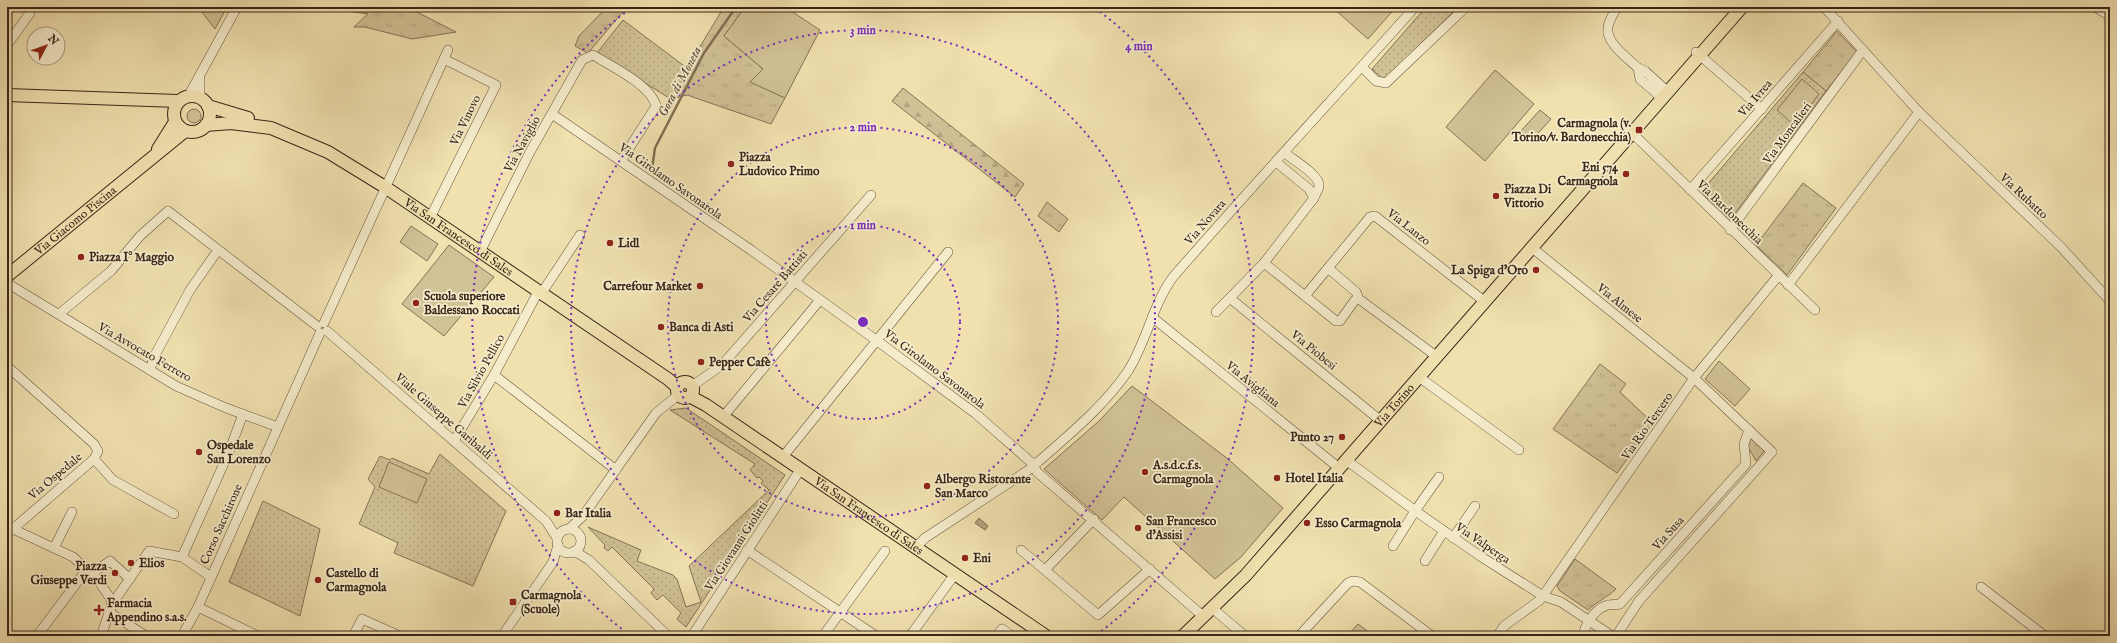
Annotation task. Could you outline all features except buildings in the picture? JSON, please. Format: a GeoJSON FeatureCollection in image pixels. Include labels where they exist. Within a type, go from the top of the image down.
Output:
{"type":"FeatureCollection","features":[{"type":"Feature","properties":{"kind":"main road"},"geometry":{"type":"LineString","coordinates":[[1698,54],[1735,7]]}},
{"type":"Feature","properties":{"kind":"main road"},"geometry":{"type":"LineString","coordinates":[[1698,54],[1742,7]]}},
{"type":"Feature","properties":{"kind":"main road","name":"Via Torino"},"geometry":{"type":"LineString","coordinates":[[1183,636],[1192,631],[1208,612],[1246,575],[1698,54]]}},
{"type":"Feature","properties":{"kind":"main road"},"geometry":{"type":"LineString","coordinates":[[7,95],[63,96],[141,101],[178,101],[199,99],[210,116],[206,125],[197,132],[185,131],[174,117],[159,106],[141,101]]}},
{"type":"Feature","properties":{"kind":"main road","name":"Via San Francesco di Sales"},"geometry":{"type":"LineString","coordinates":[[199,99],[217,110],[256,120],[271,128],[328,152],[385,187],[668,379],[678,391]]}},
{"type":"Feature","properties":{"kind":"main road"},"geometry":{"type":"LineString","coordinates":[[174,117],[178,101]]}},
{"type":"Feature","properties":{"kind":"main road","name":"Via Giacomo Piscina"},"geometry":{"type":"LineString","coordinates":[[143,164],[158,149],[174,117]]}},
{"type":"Feature","properties":{"kind":"main road","name":"Via San Francesco di Sales"},"geometry":{"type":"LineString","coordinates":[[206,125],[226,123],[271,128]]}},
{"type":"Feature","properties":{"kind":"main road","name":"Via Giacomo Piscina"},"geometry":{"type":"LineString","coordinates":[[7,276],[185,131]]}},
{"type":"Feature","properties":{"kind":"main road"},"geometry":{"type":"LineString","coordinates":[[678,391],[682,398],[691,391]]}},
{"type":"Feature","properties":{"kind":"main road","name":"Via San Francesco di Sales"},"geometry":{"type":"LineString","coordinates":[[691,391],[723,417],[782,458],[1046,636]]}},
{"type":"Feature","properties":{"kind":"street"},"geometry":{"type":"LineString","coordinates":[[199,99],[200,77],[237,7]]}},
{"type":"Feature","properties":{"kind":"street","name":"Via Novara"},"geometry":{"type":"LineString","coordinates":[[916,547],[925,538],[1030,469],[1033,464],[1038,462],[1085,420],[1112,391],[1128,370],[1140,349],[1162,292],[1173,277],[1244,195],[1285,153],[1415,7]]}},
{"type":"Feature","properties":{"kind":"street"},"geometry":{"type":"LineString","coordinates":[[1362,67],[1376,81],[1386,83],[1466,7]]}},
{"type":"Feature","properties":{"kind":"street"},"geometry":{"type":"LineString","coordinates":[[1618,7],[1608,26],[1609,36],[1613,43],[1638,68],[1645,71],[1663,94]]}},
{"type":"Feature","properties":{"kind":"street","name":"Via Rubatto"},"geometry":{"type":"LineString","coordinates":[[1824,7],[1919,112],[2061,247],[2110,301]]}},
{"type":"Feature","properties":{"kind":"street"},"geometry":{"type":"LineString","coordinates":[[2095,7],[2110,16]]}},
{"type":"Feature","properties":{"kind":"street"},"geometry":{"type":"LineString","coordinates":[[7,45],[30,13]]}},
{"type":"Feature","properties":{"kind":"street","name":"Via Ivrea"},"geometry":{"type":"LineString","coordinates":[[1690,190],[1838,21]]}},
{"type":"Feature","properties":{"kind":"street","name":"Corso Sacchirone"},"geometry":{"type":"LineString","coordinates":[[182,636],[198,607],[385,187],[448,50]]}},
{"type":"Feature","properties":{"kind":"street","name":"Via Moncalieri"},"geometry":{"type":"LineString","coordinates":[[1730,230],[1863,50]]}},
{"type":"Feature","properties":{"kind":"street"},"geometry":{"type":"LineString","coordinates":[[1698,54],[1762,109]]}},
{"type":"Feature","properties":{"kind":"street","name":"Via Naviglio"},"geometry":{"type":"LineString","coordinates":[[480,252],[530,152],[582,60],[593,55],[630,78],[654,98],[656,106],[621,161]]}},
{"type":"Feature","properties":{"kind":"street","name":"Via Vinovo"},"geometry":{"type":"LineString","coordinates":[[430,218],[496,85],[444,59]]}},
{"type":"Feature","properties":{"kind":"street"},"geometry":{"type":"LineString","coordinates":[[1788,285],[1919,112]]}},
{"type":"Feature","properties":{"kind":"street","name":"Via Girolamo Savonarola"},"geometry":{"type":"LineString","coordinates":[[552,114],[795,282],[976,414],[1033,464],[1037,472],[1094,519],[1150,569],[1208,612],[1245,636]]}},
{"type":"Feature","properties":{"kind":"street","name":"Via Bardonecchia"},"geometry":{"type":"LineString","coordinates":[[1630,132],[1730,230],[1815,310]]}},
{"type":"Feature","properties":{"kind":"street"},"geometry":{"type":"LineString","coordinates":[[1216,312],[1231,299],[1264,263],[1314,198],[1319,187],[1318,181],[1314,175],[1285,153]]}},
{"type":"Feature","properties":{"kind":"street"},"geometry":{"type":"LineString","coordinates":[[1276,162],[1308,189],[1314,198]]}},
{"type":"Feature","properties":{"kind":"street","name":"Via Cesare Battisti"},"geometry":{"type":"LineString","coordinates":[[691,391],[722,365],[871,195]]}},
{"type":"Feature","properties":{"kind":"street","name":"Viale Giuseppe Garibaldi"},"geometry":{"type":"LineString","coordinates":[[59,314],[111,271],[140,236],[168,212],[322,328],[562,536]]}},
{"type":"Feature","properties":{"kind":"street","name":"Via Lanzo"},"geometry":{"type":"LineString","coordinates":[[1305,296],[1370,217],[1376,216],[1484,301]]}},
{"type":"Feature","properties":{"kind":"street","name":"Via Silvio Pellico"},"geometry":{"type":"LineString","coordinates":[[454,441],[494,375],[540,293],[580,235]]}},
{"type":"Feature","properties":{"kind":"street","name":"Via Almese"},"geometry":{"type":"LineString","coordinates":[[1531,247],[1694,378]]}},
{"type":"Feature","properties":{"kind":"street"},"geometry":{"type":"LineString","coordinates":[[150,370],[154,357],[190,290],[218,250]]}},
{"type":"Feature","properties":{"kind":"street"},"geometry":{"type":"LineString","coordinates":[[782,458],[948,252]]}},
{"type":"Feature","properties":{"kind":"street"},"geometry":{"type":"LineString","coordinates":[[1264,263],[1336,321],[1340,321],[1355,300],[1360,299]]}},
{"type":"Feature","properties":{"kind":"street"},"geometry":{"type":"LineString","coordinates":[[1328,268],[1356,292],[1360,299],[1436,356]]}},
{"type":"Feature","properties":{"kind":"street","name":"Via Rio Tercero"},"geometry":{"type":"LineString","coordinates":[[1497,636],[1504,626],[1540,600],[1694,378],[1778,276]]}},
{"type":"Feature","properties":{"kind":"street","name":"Via Avvocato Ferrero"},"geometry":{"type":"LineString","coordinates":[[7,284],[176,386],[243,414],[278,426]]}},
{"type":"Feature","properties":{"kind":"street","name":"Via Piobesi"},"geometry":{"type":"LineString","coordinates":[[1231,299],[1381,420]]}},
{"type":"Feature","properties":{"kind":"street"},"geometry":{"type":"LineString","coordinates":[[723,417],[820,300]]}},
{"type":"Feature","properties":{"kind":"street","name":"Via Avigliana"},"geometry":{"type":"LineString","coordinates":[[1152,317],[1342,464]]}},
{"type":"Feature","properties":{"kind":"street"},"geometry":{"type":"LineString","coordinates":[[7,366],[94,444],[98,451],[94,459]]}},
{"type":"Feature","properties":{"kind":"street"},"geometry":{"type":"LineString","coordinates":[[494,375],[616,470]]}},
{"type":"Feature","properties":{"kind":"street"},"geometry":{"type":"LineString","coordinates":[[1419,377],[1519,450]]}},
{"type":"Feature","properties":{"kind":"street","name":"Via Susa"},"geometry":{"type":"LineString","coordinates":[[1616,636],[1639,601],[1772,452],[1694,378]]}},
{"type":"Feature","properties":{"kind":"street"},"geometry":{"type":"LineString","coordinates":[[502,636],[553,562],[562,536],[583,516],[656,413],[678,391]]}},
{"type":"Feature","properties":{"kind":"street"},"geometry":{"type":"LineString","coordinates":[[182,557],[229,452],[243,414]]}},
{"type":"Feature","properties":{"kind":"street","name":"Via Susa"},"geometry":{"type":"LineString","coordinates":[[1583,636],[1589,621],[1596,612],[1605,605],[1620,604],[1746,464],[1744,444],[1749,430]]}},
{"type":"Feature","properties":{"kind":"street","name":"Via Ospedale"},"geometry":{"type":"LineString","coordinates":[[10,532],[94,459],[113,480],[174,514]]}},
{"type":"Feature","properties":{"kind":"street","name":"Via Valperga"},"geometry":{"type":"LineString","coordinates":[[1342,464],[1543,596],[1561,602],[1612,636]]}},
{"type":"Feature","properties":{"kind":"street","name":"Via Giovanni Giolitti"},"geometry":{"type":"LineString","coordinates":[[692,636],[800,470]]}},
{"type":"Feature","properties":{"kind":"street"},"geometry":{"type":"LineString","coordinates":[[1393,546],[1439,477]]}},
{"type":"Feature","properties":{"kind":"street"},"geometry":{"type":"LineString","coordinates":[[1453,538],[1475,506]]}},
{"type":"Feature","properties":{"kind":"street"},"geometry":{"type":"LineString","coordinates":[[54,548],[72,512]]}},
{"type":"Feature","properties":{"kind":"street"},"geometry":{"type":"LineString","coordinates":[[553,562],[574,550],[583,516]]}},
{"type":"Feature","properties":{"kind":"street"},"geometry":{"type":"LineString","coordinates":[[1045,570],[1094,519]]}},
{"type":"Feature","properties":{"kind":"street"},"geometry":{"type":"LineString","coordinates":[[1425,561],[1444,531]]}},
{"type":"Feature","properties":{"kind":"street"},"geometry":{"type":"LineString","coordinates":[[10,532],[54,548],[73,557],[89,571],[106,592],[111,609],[146,636]]}},
{"type":"Feature","properties":{"kind":"street"},"geometry":{"type":"LineString","coordinates":[[562,536],[579,535]]}},
{"type":"Feature","properties":{"kind":"street"},"geometry":{"type":"LineString","coordinates":[[562,536],[562,551],[574,550],[589,560],[668,636]]}},
{"type":"Feature","properties":{"kind":"street"},"geometry":{"type":"LineString","coordinates":[[747,550],[876,636]]}},
{"type":"Feature","properties":{"kind":"street"},"geometry":{"type":"LineString","coordinates":[[1021,550],[1098,615],[1150,569]]}},
{"type":"Feature","properties":{"kind":"street"},"geometry":{"type":"LineString","coordinates":[[101,636],[111,609],[149,551],[182,557],[211,577]]}},
{"type":"Feature","properties":{"kind":"street"},"geometry":{"type":"LineString","coordinates":[[823,636],[885,551]]}},
{"type":"Feature","properties":{"kind":"street"},"geometry":{"type":"LineString","coordinates":[[37,636],[89,571],[110,561],[133,576]]}},
{"type":"Feature","properties":{"kind":"street"},"geometry":{"type":"LineString","coordinates":[[910,636],[955,574]]}},
{"type":"Feature","properties":{"kind":"street"},"geometry":{"type":"LineString","coordinates":[[1299,636],[1348,583],[1353,581],[1360,582],[1432,636]]}},
{"type":"Feature","properties":{"kind":"street"},"geometry":{"type":"LineString","coordinates":[[1980,587],[2045,636]]}},
{"type":"Feature","properties":{"kind":"street"},"geometry":{"type":"LineString","coordinates":[[198,607],[247,634],[258,636]]}},
{"type":"Feature","properties":{"kind":"street"},"geometry":{"type":"LineString","coordinates":[[353,636],[362,619],[400,636]]}},
{"type":"Feature","properties":{"kind":"street"},"geometry":{"type":"LineString","coordinates":[[999,632],[1012,636]]}},
{"type":"Feature","properties":{"kind":"green space"},"geometry":{"type":"Polygon","coordinates":[[[198,7],[227,7],[215,29],[198,7]]]}},
{"type":"Feature","properties":{"kind":"green space"},"geometry":{"type":"Polygon","coordinates":[[[345,7],[407,7],[456,32],[412,39],[365,27],[354,27],[368,14],[348,11],[345,7]]]}},
{"type":"Feature","properties":{"kind":"green space"},"geometry":{"type":"Polygon","coordinates":[[[607,7],[627,7],[588,53],[575,46],[579,36],[607,7]]]}},
{"type":"Feature","properties":{"kind":"green space"},"geometry":{"type":"Polygon","coordinates":[[[724,7],[745,7],[724,36],[763,69],[751,82],[785,98],[771,124],[687,95],[675,98],[687,68],[724,7]]]}},
{"type":"Feature","properties":{"kind":"green space"},"geometry":{"type":"Polygon","coordinates":[[[745,7],[785,7],[820,30],[785,98],[750,82],[763,69],[724,36],[745,7]]]}},
{"type":"Feature","properties":{"kind":"green space"},"geometry":{"type":"Polygon","coordinates":[[[1332,7],[1396,7],[1368,39],[1332,7]]]}},
{"type":"Feature","properties":{"kind":"green space"},"geometry":{"type":"Polygon","coordinates":[[[1426,7],[1458,7],[1384,80],[1372,69],[1426,7]]]}},
{"type":"Feature","properties":{"kind":"green space"},"geometry":{"type":"Polygon","coordinates":[[[623,20],[687,68],[674,101],[597,53],[623,20]]]}},
{"type":"Feature","properties":{"kind":"green space"},"geometry":{"type":"Polygon","coordinates":[[[1837,31],[1857,52],[1826,91],[1803,72],[1837,31]]]}},
{"type":"Feature","properties":{"kind":"green space"},"geometry":{"type":"Polygon","coordinates":[[[1495,70],[1534,104],[1485,161],[1446,127],[1495,70]]]}},
{"type":"Feature","properties":{"kind":"green space"},"geometry":{"type":"Polygon","coordinates":[[[1803,72],[1826,91],[1730,220],[1701,192],[1803,72]]]}},
{"type":"Feature","properties":{"kind":"green space"},"geometry":{"type":"Polygon","coordinates":[[[1802,79],[1819,94],[1795,126],[1777,110],[1802,79]]]}},
{"type":"Feature","properties":{"kind":"green space"},"geometry":{"type":"Polygon","coordinates":[[[903,88],[1024,184],[1015,197],[892,101],[903,88]]]}},
{"type":"Feature","properties":{"kind":"green space"},"geometry":{"type":"Polygon","coordinates":[[[191,109],[197,109],[201,113],[201,119],[197,123],[191,123],[187,119],[187,113],[191,109]]]}},
{"type":"Feature","properties":{"kind":"green space"},"geometry":{"type":"Polygon","coordinates":[[[1540,110],[1551,119],[1531,141],[1520,132],[1540,110]]]}},
{"type":"Feature","properties":{"kind":"green space"},"geometry":{"type":"Polygon","coordinates":[[[1803,183],[1836,208],[1787,275],[1756,245],[1803,183]]]}},
{"type":"Feature","properties":{"kind":"green space"},"geometry":{"type":"Polygon","coordinates":[[[1047,202],[1068,219],[1059,232],[1038,216],[1047,202]]]}},
{"type":"Feature","properties":{"kind":"green space"},"geometry":{"type":"Polygon","coordinates":[[[411,226],[438,244],[427,261],[400,242],[411,226]]]}},
{"type":"Feature","properties":{"kind":"green space"},"geometry":{"type":"Polygon","coordinates":[[[449,245],[494,277],[444,336],[402,304],[449,245]]]}},
{"type":"Feature","properties":{"kind":"green space"},"geometry":{"type":"Polygon","coordinates":[[[1719,361],[1750,389],[1735,406],[1705,379],[1719,361]]]}},
{"type":"Feature","properties":{"kind":"green space"},"geometry":{"type":"Polygon","coordinates":[[[1600,364],[1626,384],[1620,392],[1653,423],[1617,473],[1553,429],[1600,364]]]}},
{"type":"Feature","properties":{"kind":"green space","name":"A.s.d.c.f.s. Carmagnola"},"geometry":{"type":"Polygon","coordinates":[[[1132,386],[1228,459],[1283,508],[1241,557],[1215,579],[1124,497],[1102,520],[1044,469],[1099,421],[1132,386]]]}},
{"type":"Feature","properties":{"kind":"green space"},"geometry":{"type":"Polygon","coordinates":[[[686,408],[785,475],[686,627],[677,619],[681,613],[663,595],[657,600],[651,593],[654,589],[612,547],[608,551],[604,548],[605,545],[588,527],[641,550],[637,561],[673,575],[677,579],[686,607],[701,602],[689,566],[769,490],[761,483],[763,481],[759,477],[757,478],[750,470],[755,464],[670,410],[686,408]]]}},
{"type":"Feature","properties":{"kind":"green space"},"geometry":{"type":"Polygon","coordinates":[[[1751,437],[1765,450],[1756,461],[1748,447],[1751,437]]]}},
{"type":"Feature","properties":{"kind":"green space"},"geometry":{"type":"Polygon","coordinates":[[[440,454],[506,511],[473,586],[394,553],[398,543],[359,524],[375,487],[368,479],[380,456],[390,460],[392,458],[429,474],[440,454]]]}},
{"type":"Feature","properties":{"kind":"green space"},"geometry":{"type":"Polygon","coordinates":[[[389,462],[427,479],[417,503],[379,487],[389,462]]]}},
{"type":"Feature","properties":{"kind":"green space"},"geometry":{"type":"Polygon","coordinates":[[[263,501],[320,529],[300,616],[229,582],[263,501]]]}},
{"type":"Feature","properties":{"kind":"green space"},"geometry":{"type":"Polygon","coordinates":[[[1575,559],[1616,589],[1588,610],[1560,591],[1557,586],[1575,559]]]}},
{"type":"Feature","properties":{"kind":"green space"},"geometry":{"type":"Polygon","coordinates":[[[1358,624],[1374,636],[1347,636],[1358,624]]]}},
{"type":"Feature","properties":{"kind":"water"},"geometry":{"type":"Polygon","coordinates":[[[979,518],[988,526],[985,530],[975,523],[979,518]]]}},
{"type":"Feature","properties":{"kind":"waterway","name":"Gora di Moneta"},"geometry":{"type":"LineString","coordinates":[[652,169],[655,148],[704,53],[736,7]]}},
{"type":"Feature","properties":{"kind":"place","name":"Carmagnola (v. Torino/v. Bardonecchia)"},"geometry":{"type":"Point","coordinates":[1639,130]}},
{"type":"Feature","properties":{"kind":"place","name":"Piazza Ludovico Primo"},"geometry":{"type":"Point","coordinates":[731,164]}},
{"type":"Feature","properties":{"kind":"place","name":"Eni 574 Carmagnola"},"geometry":{"type":"Point","coordinates":[1626,174]}},
{"type":"Feature","properties":{"kind":"place","name":"Piazza Di Vittorio"},"geometry":{"type":"Point","coordinates":[1496,196]}},
{"type":"Feature","properties":{"kind":"place","name":"Lidl"},"geometry":{"type":"Point","coordinates":[610,243]}},
{"type":"Feature","properties":{"kind":"place","name":"Piazza I° Maggio"},"geometry":{"type":"Point","coordinates":[81,257]}},
{"type":"Feature","properties":{"kind":"place","name":"La Spiga d'Oro"},"geometry":{"type":"Point","coordinates":[1536,270]}},
{"type":"Feature","properties":{"kind":"place","name":"Carrefour Market"},"geometry":{"type":"Point","coordinates":[700,286]}},
{"type":"Feature","properties":{"kind":"place","name":"Scuola superiore Baldessano Roccati"},"geometry":{"type":"Point","coordinates":[416,303]}},
{"type":"Feature","properties":{"kind":"place","name":"Banca di Asti"},"geometry":{"type":"Point","coordinates":[661,327]}},
{"type":"Feature","properties":{"kind":"place","name":"Pepper Cafè"},"geometry":{"type":"Point","coordinates":[701,362]}},
{"type":"Feature","properties":{"kind":"place","name":"Punto 27"},"geometry":{"type":"Point","coordinates":[1342,437]}},
{"type":"Feature","properties":{"kind":"place","name":"Ospedale San Lorenzo"},"geometry":{"type":"Point","coordinates":[199,452]}},
{"type":"Feature","properties":{"kind":"place","name":"A.s.d.c.f.s. Carmagnola"},"geometry":{"type":"Point","coordinates":[1145,472]}},
{"type":"Feature","properties":{"kind":"place","name":"Hotel Italia"},"geometry":{"type":"Point","coordinates":[1277,478]}},
{"type":"Feature","properties":{"kind":"place","name":"Albergo Ristorante San Marco"},"geometry":{"type":"Point","coordinates":[927,486]}},
{"type":"Feature","properties":{"kind":"place","name":"Bar Italia"},"geometry":{"type":"Point","coordinates":[557,513]}},
{"type":"Feature","properties":{"kind":"place","name":"Esso Carmagnola"},"geometry":{"type":"Point","coordinates":[1307,523]}},
{"type":"Feature","properties":{"kind":"place","name":"San Francesco d'Assisi"},"geometry":{"type":"Point","coordinates":[1138,528]}},
{"type":"Feature","properties":{"kind":"place","name":"Eni"},"geometry":{"type":"Point","coordinates":[965,558]}},
{"type":"Feature","properties":{"kind":"place","name":"Elios"},"geometry":{"type":"Point","coordinates":[131,563]}},
{"type":"Feature","properties":{"kind":"place","name":"Piazza Giuseppe Verdi"},"geometry":{"type":"Point","coordinates":[115,573]}},
{"type":"Feature","properties":{"kind":"place","name":"Castello di Carmagnola"},"geometry":{"type":"Point","coordinates":[318,580]}},
{"type":"Feature","properties":{"kind":"place","name":"Carmagnola (Scuole)"},"geometry":{"type":"Point","coordinates":[513,602]}},
{"type":"Feature","properties":{"kind":"place","name":"Farmacia Appendino s.a.s."},"geometry":{"type":"Point","coordinates":[99,610]}}]}
